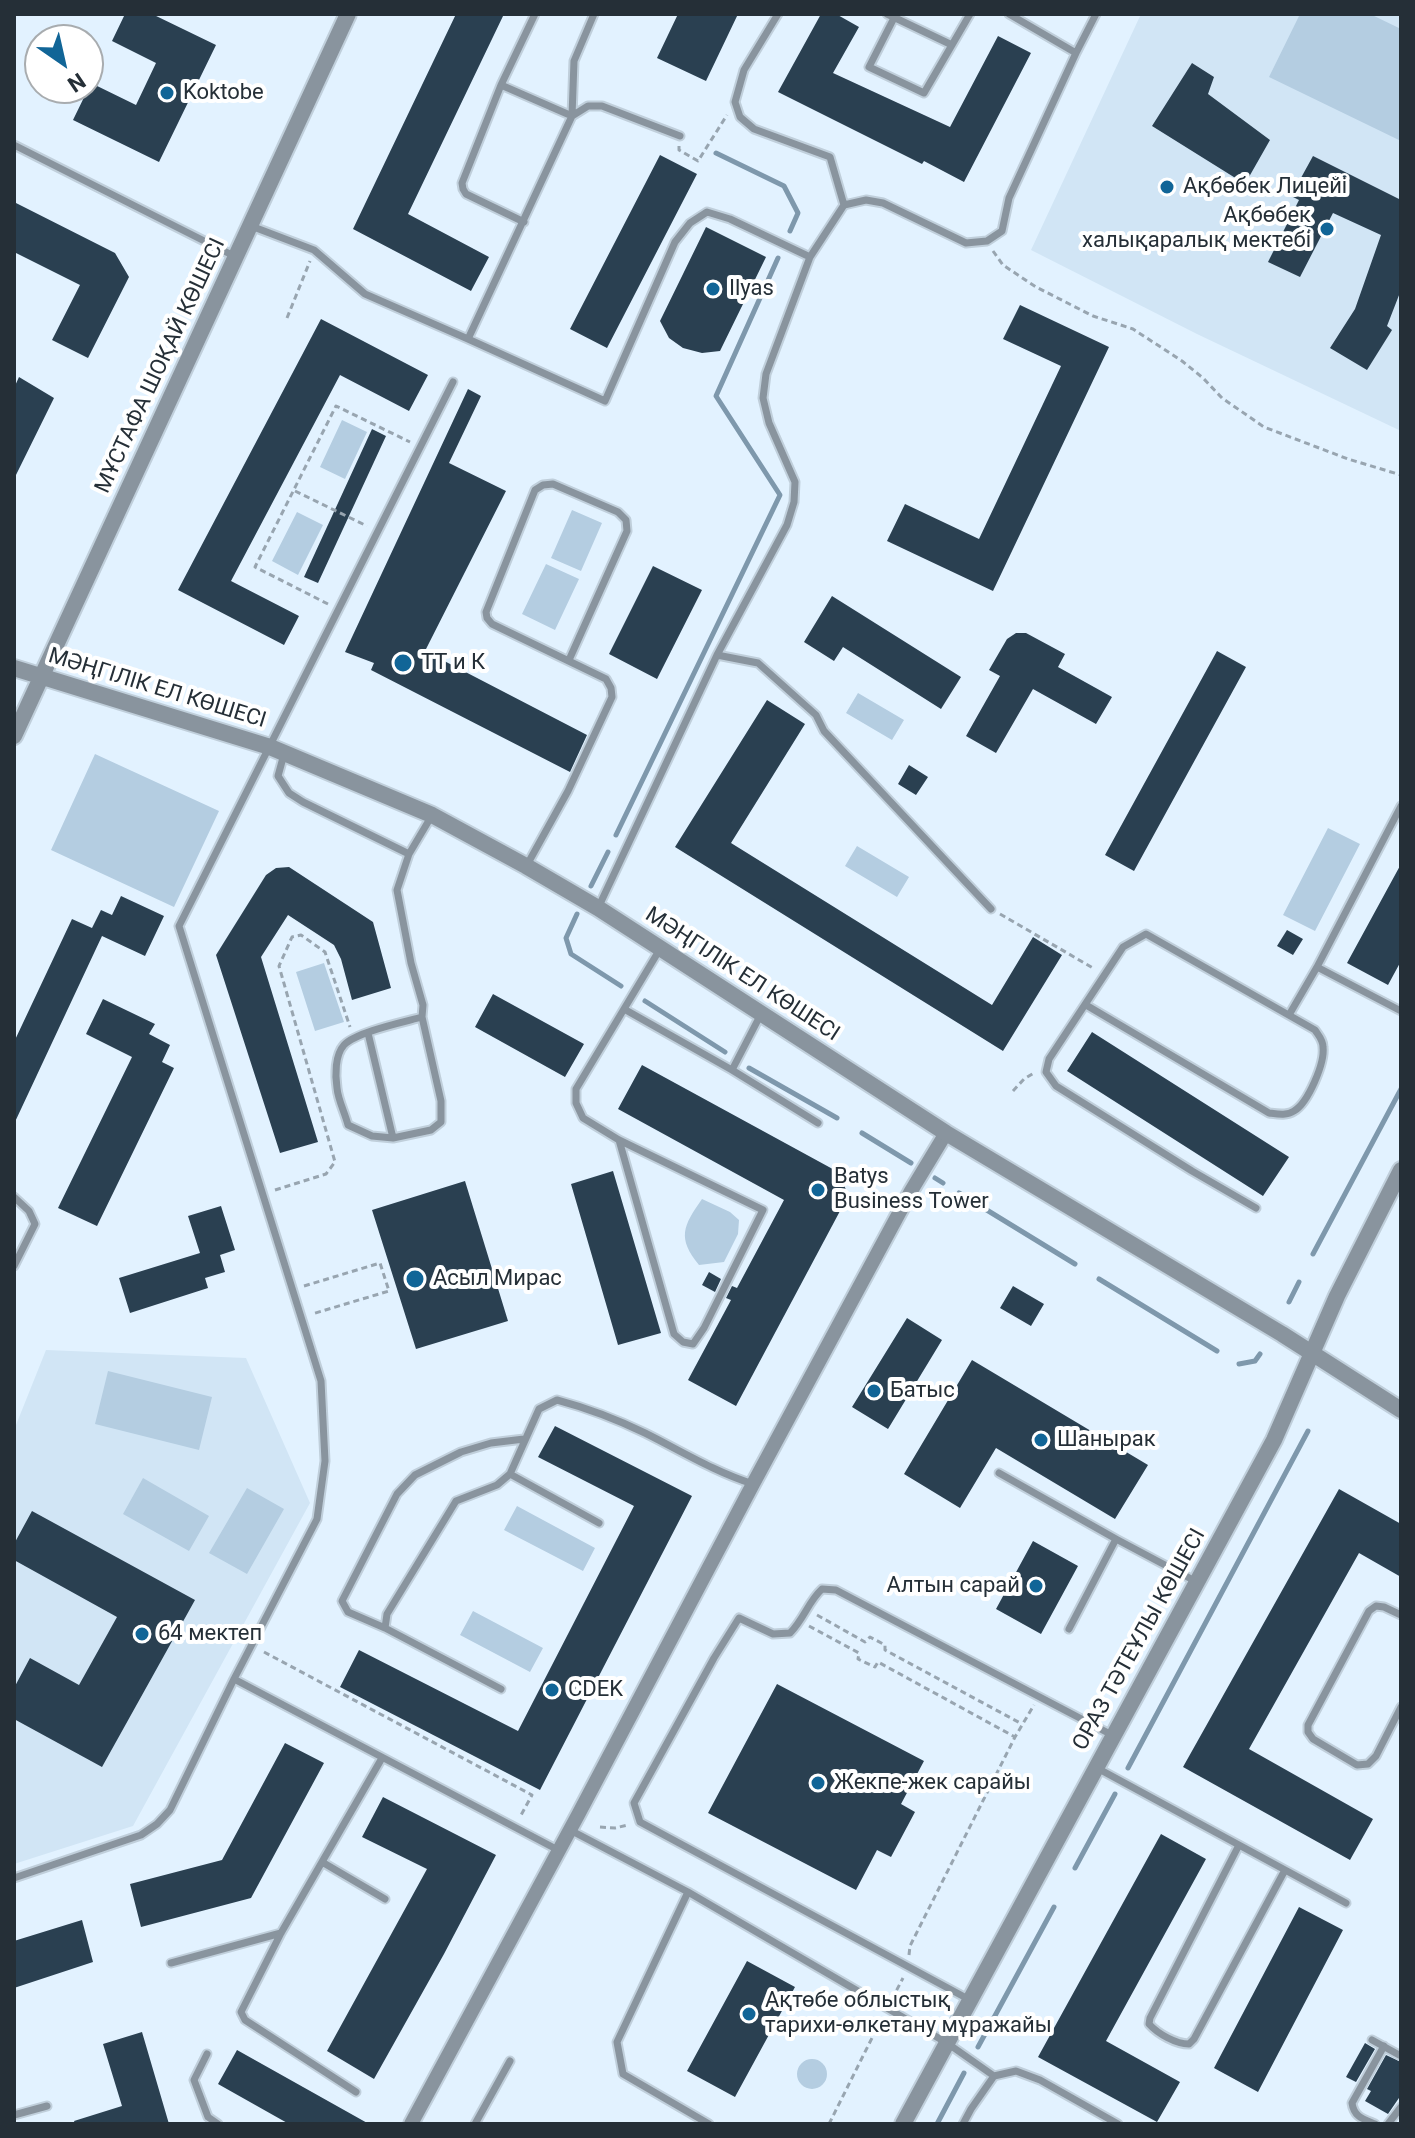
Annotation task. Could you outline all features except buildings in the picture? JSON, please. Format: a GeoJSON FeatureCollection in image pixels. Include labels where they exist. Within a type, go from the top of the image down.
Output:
{"type":"FeatureCollection","features":[{"type":"Feature","properties":{"kind":"street","name":"МҰСТАФА ШОҚАЙ КӨШЕСІ"},"geometry":{"type":"LineString","coordinates":[[14,736],[348,14]]}},
{"type":"Feature","properties":{"kind":"street","name":"МӘҢГІЛІК ЕЛ КӨШЕСІ"},"geometry":{"type":"LineString","coordinates":[[14,668],[277,750],[432,815],[598,908],[946,1133],[1312,1352],[1401,1410]]}},
{"type":"Feature","properties":{"kind":"street"},"geometry":{"type":"LineString","coordinates":[[411,2124],[911,1191],[946,1133]]}},
{"type":"Feature","properties":{"kind":"street","name":"ОРАЗ ТӘТЕҰЛЫ КӨШЕСІ"},"geometry":{"type":"LineString","coordinates":[[903,2124],[1274,1440],[1337,1296],[1401,1170]]}},
{"type":"Feature","properties":{"kind":"lane"},"geometry":{"type":"LineString","coordinates":[[524,222],[466,194],[462,183],[501,85],[535,14]]}},
{"type":"Feature","properties":{"kind":"lane"},"geometry":{"type":"LineString","coordinates":[[468,339],[572,116],[574,61],[594,14]]}},
{"type":"Feature","properties":{"kind":"lane"},"geometry":{"type":"LineString","coordinates":[[778,14],[744,70],[735,102],[740,117],[754,129],[830,157],[844,205]]}},
{"type":"Feature","properties":{"kind":"lane"},"geometry":{"type":"LineString","coordinates":[[952,45],[892,15],[869,67],[924,93],[952,45],[970,14]]}},
{"type":"Feature","properties":{"kind":"lane"},"geometry":{"type":"LineString","coordinates":[[1009,14],[1076,53]]}},
{"type":"Feature","properties":{"kind":"lane"},"geometry":{"type":"LineString","coordinates":[[598,908],[717,655],[787,525],[794,502],[795,482],[769,423],[763,398],[766,374],[810,257],[844,205],[866,200],[883,203],[966,243],[987,241],[1002,231],[1009,198],[1096,14]]}},
{"type":"Feature","properties":{"kind":"lane"},"geometry":{"type":"LineString","coordinates":[[501,85],[572,116]]}},
{"type":"Feature","properties":{"kind":"lane"},"geometry":{"type":"LineString","coordinates":[[572,116],[588,106],[602,106],[680,136]]}},
{"type":"Feature","properties":{"kind":"lane"},"geometry":{"type":"LineString","coordinates":[[14,145],[236,257]]}},
{"type":"Feature","properties":{"kind":"lane"},"geometry":{"type":"LineString","coordinates":[[249,225],[314,250],[365,294],[605,401],[675,242],[690,223],[707,212],[730,219],[810,257]]}},
{"type":"Feature","properties":{"kind":"lane"},"geometry":{"type":"LineString","coordinates":[[14,1878],[141,1835],[170,1810],[317,1519],[325,1461],[321,1381],[179,926],[277,750],[339,609],[453,382]]}},
{"type":"Feature","properties":{"kind":"lane"},"geometry":{"type":"LineString","coordinates":[[526,866],[568,791],[612,697],[606,679],[492,624],[487,618],[486,612],[535,490],[543,485],[553,484],[618,512],[626,520],[627,531],[569,660]]}},
{"type":"Feature","properties":{"kind":"lane"},"geometry":{"type":"LineString","coordinates":[[717,655],[758,663],[816,715],[824,731],[991,909]]}},
{"type":"Feature","properties":{"kind":"lane"},"geometry":{"type":"LineString","coordinates":[[277,750],[278,776],[289,793],[409,854]]}},
{"type":"Feature","properties":{"kind":"lane"},"geometry":{"type":"LineString","coordinates":[[1289,1015],[1401,806]]}},
{"type":"Feature","properties":{"kind":"lane"},"geometry":{"type":"LineString","coordinates":[[422,1017],[354,1038],[343,1046],[337,1060],[337,1090],[348,1125],[372,1136],[393,1138],[431,1130],[441,1122],[441,1101],[422,1017],[423,1005],[411,963],[397,890],[409,854],[432,815]]}},
{"type":"Feature","properties":{"kind":"lane"},"geometry":{"type":"LineString","coordinates":[[1086,1005],[1269,1113],[1282,1115],[1301,1106],[1318,1075],[1324,1051],[1315,1030],[1146,934],[1123,947],[1049,1059],[1046,1072],[1056,1086],[1256,1208]]}},
{"type":"Feature","properties":{"kind":"lane"},"geometry":{"type":"LineString","coordinates":[[619,1140],[674,1334],[683,1342],[693,1344],[763,1210],[619,1140],[583,1118],[576,1103],[576,1089],[660,949]]}},
{"type":"Feature","properties":{"kind":"lane"},"geometry":{"type":"LineString","coordinates":[[1317,967],[1401,1011]]}},
{"type":"Feature","properties":{"kind":"lane"},"geometry":{"type":"LineString","coordinates":[[624,1009],[818,1123]]}},
{"type":"Feature","properties":{"kind":"lane"},"geometry":{"type":"LineString","coordinates":[[732,1070],[761,1014]]}},
{"type":"Feature","properties":{"kind":"lane"},"geometry":{"type":"LineString","coordinates":[[368,1033],[393,1138]]}},
{"type":"Feature","properties":{"kind":"lane"},"geometry":{"type":"LineString","coordinates":[[14,1197],[29,1211],[35,1224],[14,1266]]}},
{"type":"Feature","properties":{"kind":"lane"},"geometry":{"type":"LineString","coordinates":[[385,1628],[387,1614],[456,1501],[497,1485],[510,1474],[539,1409],[557,1400],[589,1408],[729,1476],[753,1484]]}},
{"type":"Feature","properties":{"kind":"lane"},"geometry":{"type":"LineString","coordinates":[[501,1689],[348,1612],[342,1601],[397,1494],[415,1475],[461,1452],[491,1443],[524,1439]]}},
{"type":"Feature","properties":{"kind":"lane"},"geometry":{"type":"LineString","coordinates":[[999,1473],[1197,1582]]}},
{"type":"Feature","properties":{"kind":"lane"},"geometry":{"type":"LineString","coordinates":[[510,1474],[599,1523]]}},
{"type":"Feature","properties":{"kind":"lane"},"geometry":{"type":"LineString","coordinates":[[1069,1629],[1116,1539]]}},
{"type":"Feature","properties":{"kind":"lane"},"geometry":{"type":"LineString","coordinates":[[970,2000],[640,1822],[634,1803],[739,1618],[773,1634],[790,1633],[802,1622],[812,1598],[822,1589],[836,1590],[1114,1736]]}},
{"type":"Feature","properties":{"kind":"lane"},"geometry":{"type":"LineString","coordinates":[[1401,1615],[1376,1606],[1369,1611],[1308,1725],[1308,1732],[1313,1739],[1357,1765],[1368,1764],[1376,1756],[1401,1707]]}},
{"type":"Feature","properties":{"kind":"lane"},"geometry":{"type":"LineString","coordinates":[[234,1679],[558,1850]]}},
{"type":"Feature","properties":{"kind":"lane"},"geometry":{"type":"LineString","coordinates":[[356,2092],[245,2020],[241,2012],[281,1933],[382,1758]]}},
{"type":"Feature","properties":{"kind":"lane"},"geometry":{"type":"LineString","coordinates":[[1096,1767],[1346,1903]]}},
{"type":"Feature","properties":{"kind":"lane"},"geometry":{"type":"LineString","coordinates":[[569,1830],[688,1892],[947,2043],[994,2076]]}},
{"type":"Feature","properties":{"kind":"lane"},"geometry":{"type":"LineString","coordinates":[[1239,1845],[1150,2018],[1149,2024],[1154,2030],[1181,2044],[1189,2044],[1194,2039],[1285,1870]]}},
{"type":"Feature","properties":{"kind":"lane"},"geometry":{"type":"LineString","coordinates":[[322,1862],[385,1899]]}},
{"type":"Feature","properties":{"kind":"lane"},"geometry":{"type":"LineString","coordinates":[[688,1892],[617,2042],[623,2074],[709,2124]]}},
{"type":"Feature","properties":{"kind":"lane"},"geometry":{"type":"LineString","coordinates":[[171,1963],[281,1933]]}},
{"type":"Feature","properties":{"kind":"lane"},"geometry":{"type":"LineString","coordinates":[[1372,2040],[1401,2056]]}},
{"type":"Feature","properties":{"kind":"lane"},"geometry":{"type":"LineString","coordinates":[[1375,2124],[1357,2116],[1352,2103],[1384,2046]]}},
{"type":"Feature","properties":{"kind":"lane"},"geometry":{"type":"LineString","coordinates":[[207,2054],[194,2080],[208,2117],[218,2124]]}},
{"type":"Feature","properties":{"kind":"lane"},"geometry":{"type":"LineString","coordinates":[[475,2124],[510,2061]]}},
{"type":"Feature","properties":{"kind":"lane"},"geometry":{"type":"LineString","coordinates":[[963,2124],[994,2076],[1016,2071],[1040,2080],[1118,2124]]}},
{"type":"Feature","properties":{"kind":"lane"},"geometry":{"type":"LineString","coordinates":[[14,2115],[47,2106]]}},
{"type":"Feature","properties":{"kind":"lane"},"geometry":{"type":"LineString","coordinates":[[1388,2124],[1401,2107]]}},
{"type":"Feature","properties":{"kind":"path"},"geometry":{"type":"LineString","coordinates":[[680,136],[679,150],[698,161],[735,102]]}},
{"type":"Feature","properties":{"kind":"path"},"geometry":{"type":"LineString","coordinates":[[987,241],[1003,265],[1025,280],[1093,316],[1133,329],[1182,361],[1222,398],[1264,427],[1348,459],[1401,475]]}},
{"type":"Feature","properties":{"kind":"path"},"geometry":{"type":"LineString","coordinates":[[287,318],[314,250]]}},
{"type":"Feature","properties":{"kind":"path"},"geometry":{"type":"LineString","coordinates":[[339,609],[255,567],[336,406],[420,447]]}},
{"type":"Feature","properties":{"kind":"path"},"geometry":{"type":"LineString","coordinates":[[294,490],[378,531]]}},
{"type":"Feature","properties":{"kind":"path"},"geometry":{"type":"LineString","coordinates":[[991,909],[1104,974]]}},
{"type":"Feature","properties":{"kind":"path"},"geometry":{"type":"LineString","coordinates":[[263,1194],[326,1174],[335,1162],[279,966],[292,937],[301,935],[325,952],[354,1038]]}},
{"type":"Feature","properties":{"kind":"path"},"geometry":{"type":"LineString","coordinates":[[1013,1091],[1032,1073],[1046,1072]]}},
{"type":"Feature","properties":{"kind":"path"},"geometry":{"type":"LineString","coordinates":[[291,1290],[380,1263],[389,1291],[300,1318]]}},
{"type":"Feature","properties":{"kind":"path"},"geometry":{"type":"LineString","coordinates":[[807,1609],[865,1642],[870,1637],[885,1645],[885,1650],[1022,1724]]}},
{"type":"Feature","properties":{"kind":"path"},"geometry":{"type":"LineString","coordinates":[[802,1622],[859,1653],[858,1659],[875,1667],[878,1662],[1015,1737]]}},
{"type":"Feature","properties":{"kind":"path"},"geometry":{"type":"LineString","coordinates":[[252,1645],[532,1795],[515,1828]]}},
{"type":"Feature","properties":{"kind":"path"},"geometry":{"type":"LineString","coordinates":[[829,2124],[909,1967],[910,1946],[1015,1737],[1039,1697]]}},
{"type":"Feature","properties":{"kind":"path"},"geometry":{"type":"LineString","coordinates":[[600,1827],[615,1828],[640,1822]]}},
{"type":"Feature","properties":{"kind":"shaded area"},"geometry":{"type":"Polygon","coordinates":[[[1141,14],[1401,14],[1401,431],[1197,334],[1031,250],[1141,14]]]}},
{"type":"Feature","properties":{"kind":"shaded area"},"geometry":{"type":"Polygon","coordinates":[[[1300,14],[1370,14],[1401,29],[1401,141],[1269,77],[1300,14]]]}},
{"type":"Feature","properties":{"kind":"shaded area"},"geometry":{"type":"Polygon","coordinates":[[[342,420],[367,432],[345,479],[320,467],[342,420]]]}},
{"type":"Feature","properties":{"kind":"shaded area"},"geometry":{"type":"Polygon","coordinates":[[[572,510],[602,523],[581,571],[551,558],[572,510]]]}},
{"type":"Feature","properties":{"kind":"shaded area"},"geometry":{"type":"Polygon","coordinates":[[[297,512],[323,525],[298,575],[272,561],[297,512]]]}},
{"type":"Feature","properties":{"kind":"shaded area"},"geometry":{"type":"Polygon","coordinates":[[[546,564],[579,579],[555,630],[522,614],[546,564]]]}},
{"type":"Feature","properties":{"kind":"shaded area"},"geometry":{"type":"Polygon","coordinates":[[[858,693],[904,720],[892,740],[846,713],[858,693]]]}},
{"type":"Feature","properties":{"kind":"shaded area"},"geometry":{"type":"Polygon","coordinates":[[[95,754],[219,811],[174,907],[51,850],[95,754]]]}},
{"type":"Feature","properties":{"kind":"shaded area"},"geometry":{"type":"Polygon","coordinates":[[[1328,828],[1360,844],[1315,931],[1283,915],[1328,828]]]}},
{"type":"Feature","properties":{"kind":"shaded area"},"geometry":{"type":"Polygon","coordinates":[[[857,846],[909,877],[897,897],[845,866],[857,846]]]}},
{"type":"Feature","properties":{"kind":"shaded area"},"geometry":{"type":"Polygon","coordinates":[[[324,963],[344,1022],[315,1031],[296,972],[324,963]]]}},
{"type":"Feature","properties":{"kind":"shaded area"},"geometry":{"type":"Polygon","coordinates":[[[702,1199],[730,1212],[739,1220],[738,1234],[724,1262],[699,1265],[685,1239],[690,1217],[702,1199]]]}},
{"type":"Feature","properties":{"kind":"shaded area"},"geometry":{"type":"Polygon","coordinates":[[[46,1350],[246,1358],[310,1503],[133,1826],[14,1864],[14,1430],[46,1350]]]}},
{"type":"Feature","properties":{"kind":"shaded area"},"geometry":{"type":"Polygon","coordinates":[[[108,1371],[212,1397],[199,1450],[95,1424],[108,1371]]]}},
{"type":"Feature","properties":{"kind":"shaded area"},"geometry":{"type":"Polygon","coordinates":[[[143,1478],[209,1516],[189,1551],[123,1514],[143,1478]]]}},
{"type":"Feature","properties":{"kind":"shaded area"},"geometry":{"type":"Polygon","coordinates":[[[247,1488],[284,1509],[247,1574],[209,1553],[247,1488]]]}},
{"type":"Feature","properties":{"kind":"shaded area"},"geometry":{"type":"Polygon","coordinates":[[[517,1506],[595,1548],[583,1571],[504,1530],[517,1506]]]}},
{"type":"Feature","properties":{"kind":"shaded area"},"geometry":{"type":"Polygon","coordinates":[[[473,1611],[543,1648],[530,1672],[460,1635],[473,1611]]]}},
{"type":"Feature","properties":{"kind":"shaded area"},"geometry":{"type":"Polygon","coordinates":[[[812,2059],[823,2063],[827,2074],[823,2085],[812,2089],[801,2085],[797,2074],[801,2063],[812,2059]]]}},
{"type":"Feature","properties":{"kind":"waterway"},"geometry":{"type":"LineString","coordinates":[[716,153],[784,186],[798,213],[790,231]]}},
{"type":"Feature","properties":{"kind":"waterway"},"geometry":{"type":"LineString","coordinates":[[616,835],[780,495],[716,396],[778,258]]}},
{"type":"Feature","properties":{"kind":"waterway"},"geometry":{"type":"LineString","coordinates":[[591,886],[608,852]]}},
{"type":"Feature","properties":{"kind":"waterway"},"geometry":{"type":"LineString","coordinates":[[577,914],[566,938],[571,954],[621,986]]}},
{"type":"Feature","properties":{"kind":"waterway"},"geometry":{"type":"LineString","coordinates":[[645,1001],[725,1052]]}},
{"type":"Feature","properties":{"kind":"waterway"},"geometry":{"type":"LineString","coordinates":[[749,1068],[837,1118]]}},
{"type":"Feature","properties":{"kind":"waterway"},"geometry":{"type":"LineString","coordinates":[[1313,1254],[1401,1089]]}},
{"type":"Feature","properties":{"kind":"waterway"},"geometry":{"type":"LineString","coordinates":[[862,1133],[911,1163]]}},
{"type":"Feature","properties":{"kind":"waterway"},"geometry":{"type":"LineString","coordinates":[[935,1178],[943,1183]]}},
{"type":"Feature","properties":{"kind":"waterway"},"geometry":{"type":"LineString","coordinates":[[959,1193],[1075,1264]]}},
{"type":"Feature","properties":{"kind":"waterway"},"geometry":{"type":"LineString","coordinates":[[1099,1279],[1217,1351]]}},
{"type":"Feature","properties":{"kind":"waterway"},"geometry":{"type":"LineString","coordinates":[[1289,1302],[1299,1282]]}},
{"type":"Feature","properties":{"kind":"waterway"},"geometry":{"type":"LineString","coordinates":[[1239,1364],[1255,1361],[1260,1354]]}},
{"type":"Feature","properties":{"kind":"waterway"},"geometry":{"type":"LineString","coordinates":[[1128,1768],[1308,1431]]}},
{"type":"Feature","properties":{"kind":"waterway"},"geometry":{"type":"LineString","coordinates":[[1075,1868],[1115,1794]]}},
{"type":"Feature","properties":{"kind":"waterway"},"geometry":{"type":"LineString","coordinates":[[978,2047],[1054,1907]]}},
{"type":"Feature","properties":{"kind":"waterway"},"geometry":{"type":"LineString","coordinates":[[937,2124],[964,2073]]}},
{"type":"Feature","properties":{"kind":"place","name":"Koktobe"},"geometry":{"type":"Point","coordinates":[167,93]}},
{"type":"Feature","properties":{"kind":"place","name":"Ақбөбек Лицейі"},"geometry":{"type":"Point","coordinates":[1167,187]}},
{"type":"Feature","properties":{"kind":"place","name":"Ақбөбек халықаралық мектебі"},"geometry":{"type":"Point","coordinates":[1327,229]}},
{"type":"Feature","properties":{"kind":"place","name":"Ilyas"},"geometry":{"type":"Point","coordinates":[713,289]}},
{"type":"Feature","properties":{"kind":"place","name":"ТТ и К"},"geometry":{"type":"Point","coordinates":[403,663]}},
{"type":"Feature","properties":{"kind":"place","name":"Batys Business Tower"},"geometry":{"type":"Point","coordinates":[818,1190]}},
{"type":"Feature","properties":{"kind":"place","name":"Асыл Мирас"},"geometry":{"type":"Point","coordinates":[415,1279]}},
{"type":"Feature","properties":{"kind":"place","name":"Батыс"},"geometry":{"type":"Point","coordinates":[874,1391]}},
{"type":"Feature","properties":{"kind":"place","name":"Шанырак"},"geometry":{"type":"Point","coordinates":[1041,1440]}},
{"type":"Feature","properties":{"kind":"place","name":"Алтын сарай"},"geometry":{"type":"Point","coordinates":[1036,1586]}},
{"type":"Feature","properties":{"kind":"place","name":"64 мектеп"},"geometry":{"type":"Point","coordinates":[142,1634]}},
{"type":"Feature","properties":{"kind":"place","name":"CDEK"},"geometry":{"type":"Point","coordinates":[552,1690]}},
{"type":"Feature","properties":{"kind":"place","name":"Жекпе-жек сарайы"},"geometry":{"type":"Point","coordinates":[818,1783]}},
{"type":"Feature","properties":{"kind":"place","name":"Ақтөбе облыстық тарихи-өлкетану мұражайы"},"geometry":{"type":"Point","coordinates":[749,2014]}}]}
